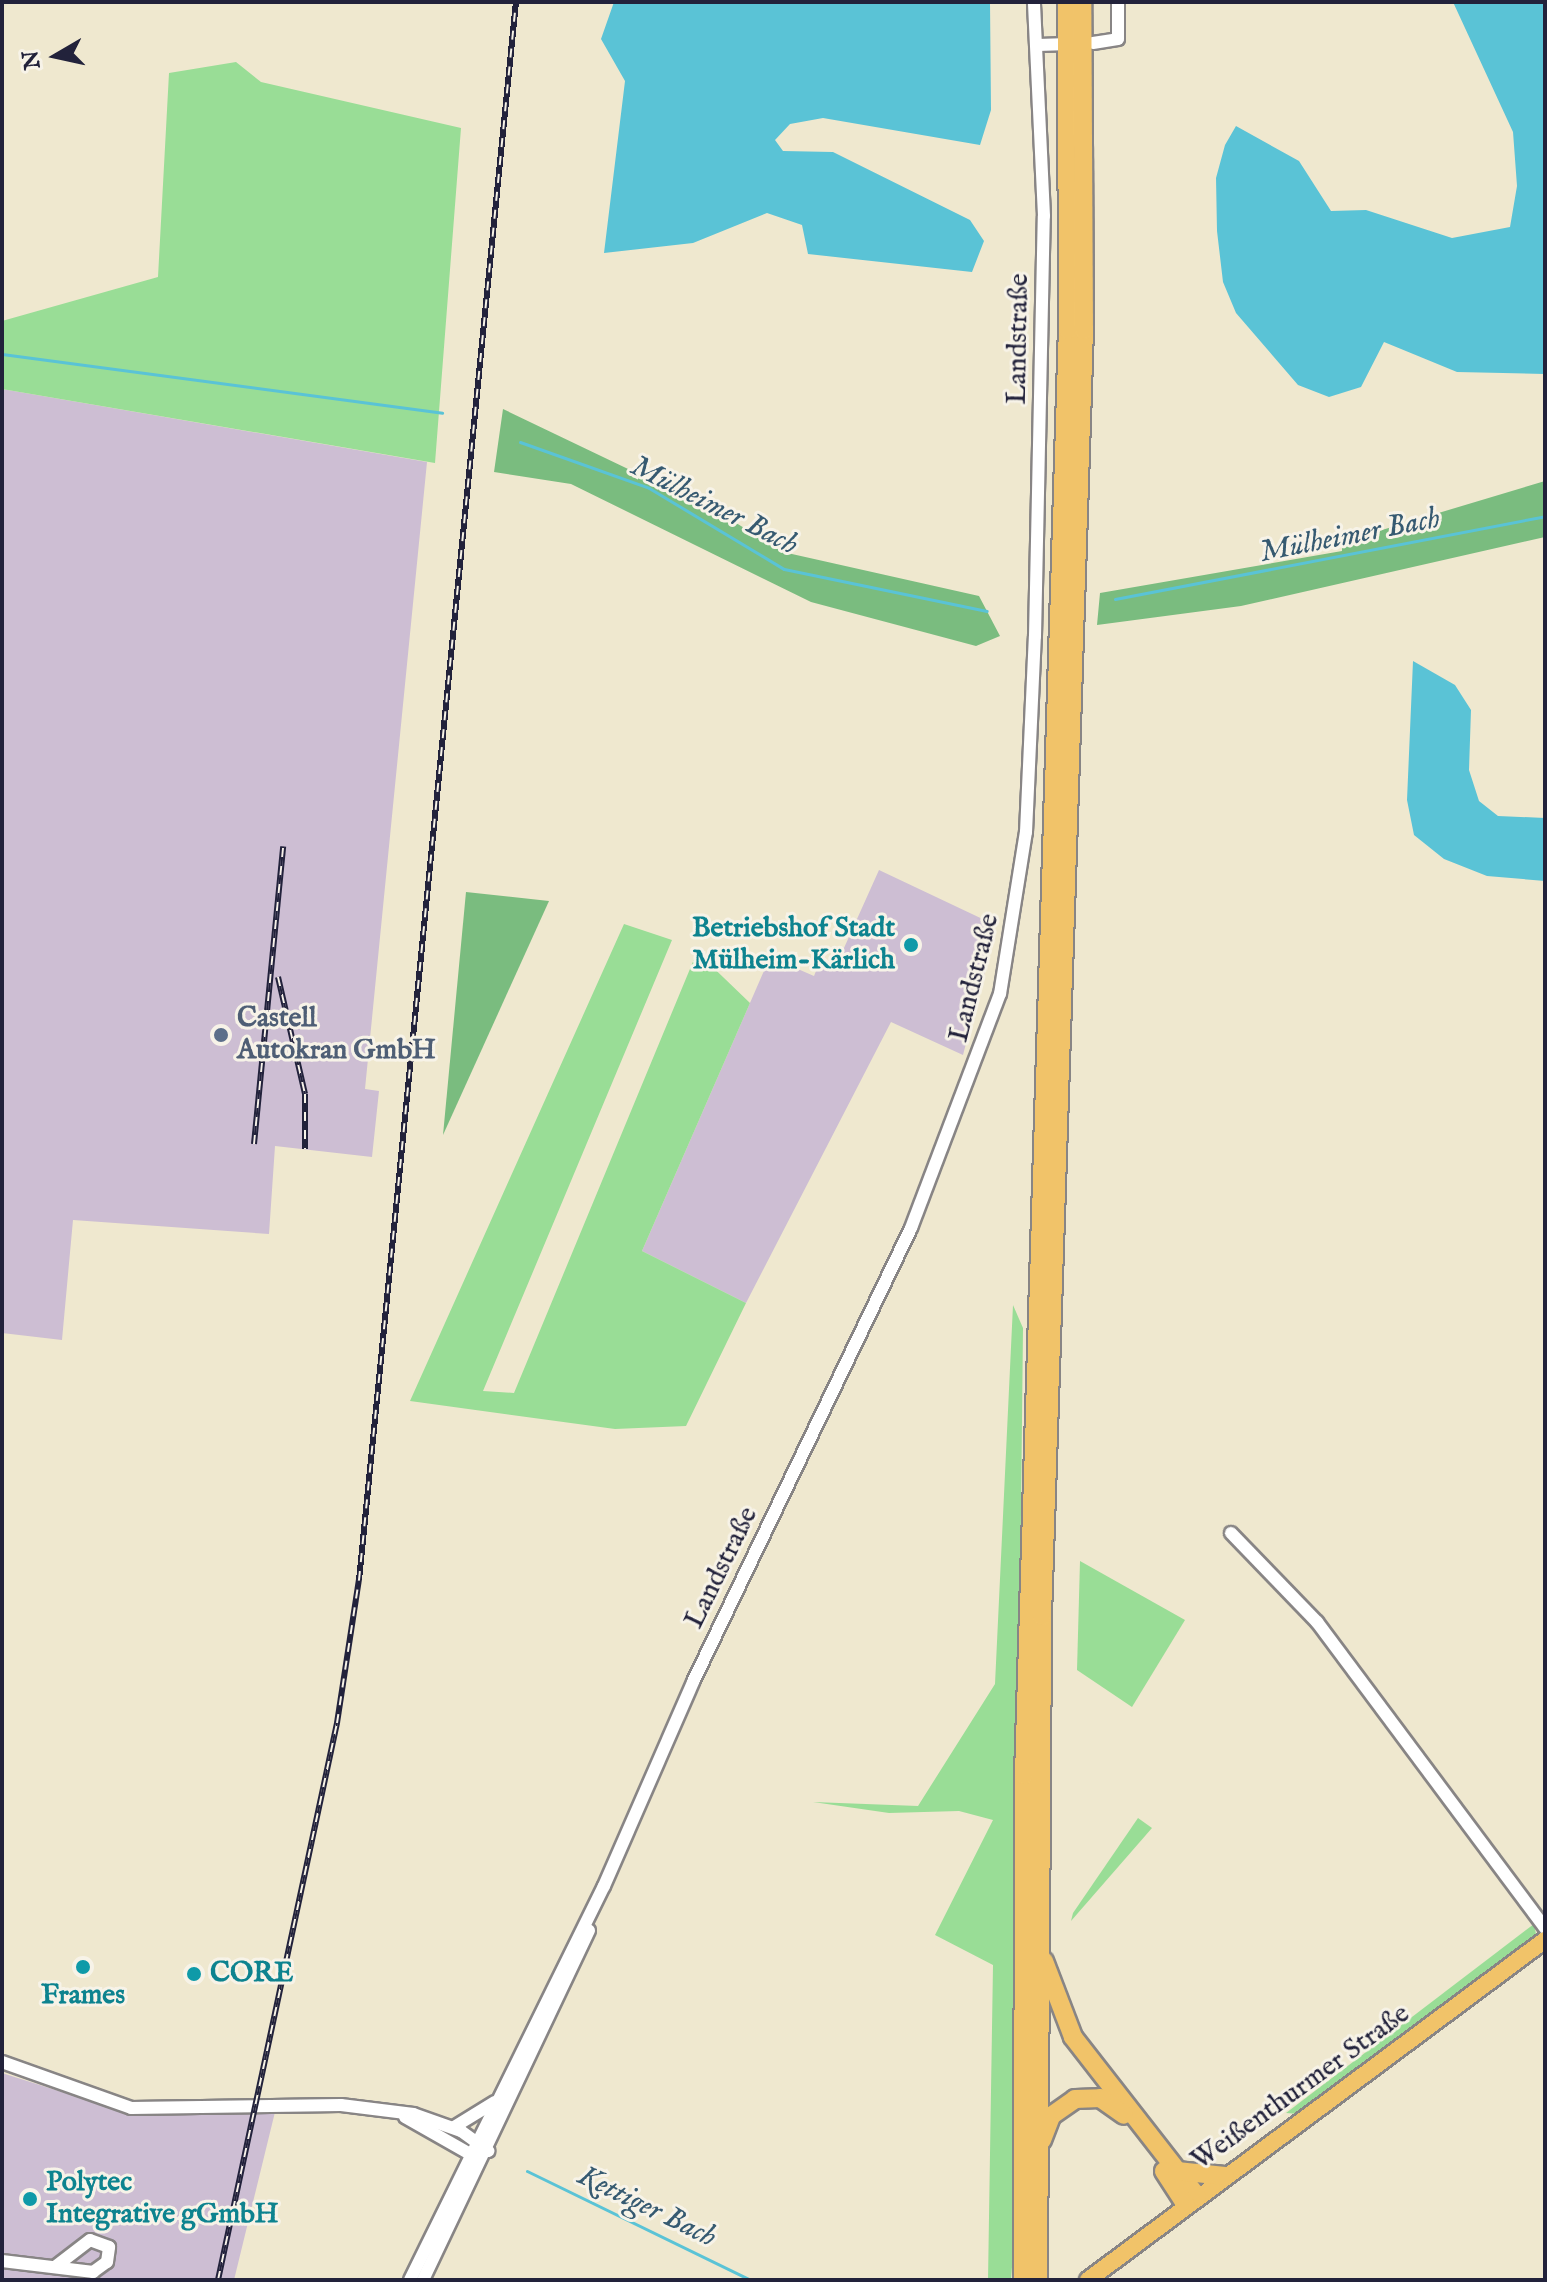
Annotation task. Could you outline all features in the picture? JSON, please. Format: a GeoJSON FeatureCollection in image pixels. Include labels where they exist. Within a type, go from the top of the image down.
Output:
{"type":"FeatureCollection","features":[{"type":"Feature","properties":{"kind":"highway"},"geometry":{"type":"LineString","coordinates":[[1023,2280],[1025,1701],[1068,330],[1067,2]]}},
{"type":"Feature","properties":{"kind":"highway"},"geometry":{"type":"LineString","coordinates":[[1038,2280],[1039,1777],[1084,330],[1082,2]]}},
{"type":"Feature","properties":{"kind":"highway"},"geometry":{"type":"LineString","coordinates":[[1037,1923],[1066,2024],[1177,2171],[1191,2201]]}},
{"type":"Feature","properties":{"kind":"highway"},"geometry":{"type":"LineString","coordinates":[[1037,2170],[1051,2116],[1075,2099],[1100,2098],[1126,2117],[1191,2201]]}},
{"type":"Feature","properties":{"kind":"highway"},"geometry":{"type":"LineString","coordinates":[[1177,2171],[1225,2176]]}},
{"type":"Feature","properties":{"kind":"main road","name":"Weißenthurmer Straße"},"geometry":{"type":"LineString","coordinates":[[1088,2280],[1545,1940]]}},
{"type":"Feature","properties":{"kind":"street","name":"Landstraße"},"geometry":{"type":"LineString","coordinates":[[604,1886],[932,1182],[1002,985],[1026,832],[1035,636],[1044,312],[1038,45],[1034,2]]}},
{"type":"Feature","properties":{"kind":"street"},"geometry":{"type":"LineString","coordinates":[[1093,43],[1111,43],[1120,33],[1118,2]]}},
{"type":"Feature","properties":{"kind":"street"},"geometry":{"type":"LineString","coordinates":[[1038,45],[1061,44]]}},
{"type":"Feature","properties":{"kind":"street"},"geometry":{"type":"LineString","coordinates":[[1231,1533],[1317,1622],[1545,1928]]}},
{"type":"Feature","properties":{"kind":"street"},"geometry":{"type":"LineString","coordinates":[[410,2280],[481,2152],[502,2096],[604,1886]]}},
{"type":"Feature","properties":{"kind":"street"},"geometry":{"type":"LineString","coordinates":[[423,2280],[604,1886]]}},
{"type":"Feature","properties":{"kind":"street"},"geometry":{"type":"LineString","coordinates":[[2,2062],[131,2108],[341,2105],[399,2113],[454,2127],[481,2152]]}},
{"type":"Feature","properties":{"kind":"street"},"geometry":{"type":"LineString","coordinates":[[454,2127],[502,2096]]}},
{"type":"Feature","properties":{"kind":"street"},"geometry":{"type":"LineString","coordinates":[[399,2113],[481,2152]]}},
{"type":"Feature","properties":{"kind":"street"},"geometry":{"type":"LineString","coordinates":[[2,2261],[55,2267]]}},
{"type":"Feature","properties":{"kind":"shaded area"},"geometry":{"type":"Polygon","coordinates":[[[2,389],[427,462],[365,1089],[379,1091],[372,1157],[275,1146],[269,1234],[73,1220],[62,1340],[2,1333],[2,389]]]}},
{"type":"Feature","properties":{"kind":"shaded area"},"geometry":{"type":"Polygon","coordinates":[[[879,870],[991,923],[994,937],[963,1055],[891,1022],[746,1303],[642,1251],[770,957],[814,976],[820,961],[835,968],[879,870]]]}},
{"type":"Feature","properties":{"kind":"shaded area"},"geometry":{"type":"Polygon","coordinates":[[[2,2073],[125,2112],[275,2112],[234,2280],[2,2280],[2,2073]]]}},
{"type":"Feature","properties":{"kind":"green space"},"geometry":{"type":"Polygon","coordinates":[[[236,62],[261,82],[461,128],[435,463],[2,389],[2,321],[158,277],[169,73],[236,62]]]}},
{"type":"Feature","properties":{"kind":"green space"},"geometry":{"type":"Polygon","coordinates":[[[503,409],[720,513],[783,552],[979,596],[1000,636],[976,646],[811,602],[571,484],[494,472],[503,409]]]}},
{"type":"Feature","properties":{"kind":"green space"},"geometry":{"type":"Polygon","coordinates":[[[1545,481],[1545,537],[1241,606],[1097,625],[1100,593],[1342,551],[1342,542],[1545,481]]]}},
{"type":"Feature","properties":{"kind":"green space"},"geometry":{"type":"Polygon","coordinates":[[[466,892],[549,901],[443,1135],[466,892]]]}},
{"type":"Feature","properties":{"kind":"green space"},"geometry":{"type":"Polygon","coordinates":[[[624,924],[672,940],[483,1391],[514,1393],[697,952],[750,1003],[642,1251],[746,1303],[686,1426],[615,1429],[410,1401],[624,924]]]}},
{"type":"Feature","properties":{"kind":"green space"},"geometry":{"type":"Polygon","coordinates":[[[1013,1305],[1023,1328],[1013,2254],[1011,2280],[988,2280],[993,1965],[935,1935],[993,1820],[959,1811],[889,1813],[813,1802],[918,1806],[995,1684],[1013,1305]]]}},
{"type":"Feature","properties":{"kind":"green space"},"geometry":{"type":"Polygon","coordinates":[[[1080,1561],[1185,1620],[1132,1707],[1077,1670],[1080,1561]]]}},
{"type":"Feature","properties":{"kind":"green space"},"geometry":{"type":"Polygon","coordinates":[[[1138,1818],[1152,1828],[1071,1921],[1073,1913],[1138,1818]]]}},
{"type":"Feature","properties":{"kind":"green space"},"geometry":{"type":"Polygon","coordinates":[[[1534,1924],[1537,1939],[1299,2114],[1286,2113],[1534,1924]]]}},
{"type":"Feature","properties":{"kind":"water"},"geometry":{"type":"Polygon","coordinates":[[[614,2],[990,2],[991,110],[980,145],[823,118],[790,124],[775,140],[783,151],[833,152],[970,220],[984,241],[972,272],[808,254],[802,225],[767,213],[693,243],[604,253],[625,81],[601,39],[614,2]]]}},
{"type":"Feature","properties":{"kind":"water"},"geometry":{"type":"Polygon","coordinates":[[[1453,2],[1545,2],[1545,374],[1457,372],[1384,342],[1361,387],[1329,397],[1298,385],[1236,313],[1223,282],[1217,231],[1216,178],[1225,145],[1236,126],[1299,161],[1331,211],[1366,210],[1452,238],[1510,227],[1517,186],[1513,132],[1453,2]]]}},
{"type":"Feature","properties":{"kind":"water"},"geometry":{"type":"Polygon","coordinates":[[[1413,661],[1455,685],[1471,710],[1469,770],[1479,801],[1498,816],[1545,818],[1545,881],[1487,876],[1444,859],[1414,835],[1407,800],[1413,661]]]}},
{"type":"Feature","properties":{"kind":"waterway","name":"Mülheimer Bach"},"geometry":{"type":"LineString","coordinates":[[2,354],[442,413]]}},
{"type":"Feature","properties":{"kind":"waterway","name":"Mülheimer Bach"},"geometry":{"type":"LineString","coordinates":[[520,442],[649,488],[784,569],[987,611]]}},
{"type":"Feature","properties":{"kind":"waterway","name":"Mülheimer Bach"},"geometry":{"type":"LineString","coordinates":[[1115,599],[1545,516]]}},
{"type":"Feature","properties":{"kind":"waterway","name":"Kettiger Bach"},"geometry":{"type":"LineString","coordinates":[[527,2171],[750,2280]]}},
{"type":"Feature","properties":{"kind":"railway"},"geometry":{"type":"LineString","coordinates":[[218,2280],[337,1723],[359,1580],[516,2]]}},
{"type":"Feature","properties":{"kind":"railway"},"geometry":{"type":"LineString","coordinates":[[254,1144],[283,846]]}},
{"type":"Feature","properties":{"kind":"railway"},"geometry":{"type":"LineString","coordinates":[[278,977],[305,1094],[305,1149]]}},
{"type":"Feature","properties":{"kind":"place","name":"Betriebshof Stadt Mülheim-Kärlich"},"geometry":{"type":"Point","coordinates":[911,945]}},
{"type":"Feature","properties":{"kind":"place","name":"Castell Autokran GmbH"},"geometry":{"type":"Point","coordinates":[221,1035]}},
{"type":"Feature","properties":{"kind":"place","name":"Frames"},"geometry":{"type":"Point","coordinates":[83,1967]}},
{"type":"Feature","properties":{"kind":"place","name":"CORE"},"geometry":{"type":"Point","coordinates":[194,1974]}},
{"type":"Feature","properties":{"kind":"place","name":"Polytec Integrative gGmbH"},"geometry":{"type":"Point","coordinates":[30,2199]}}]}
